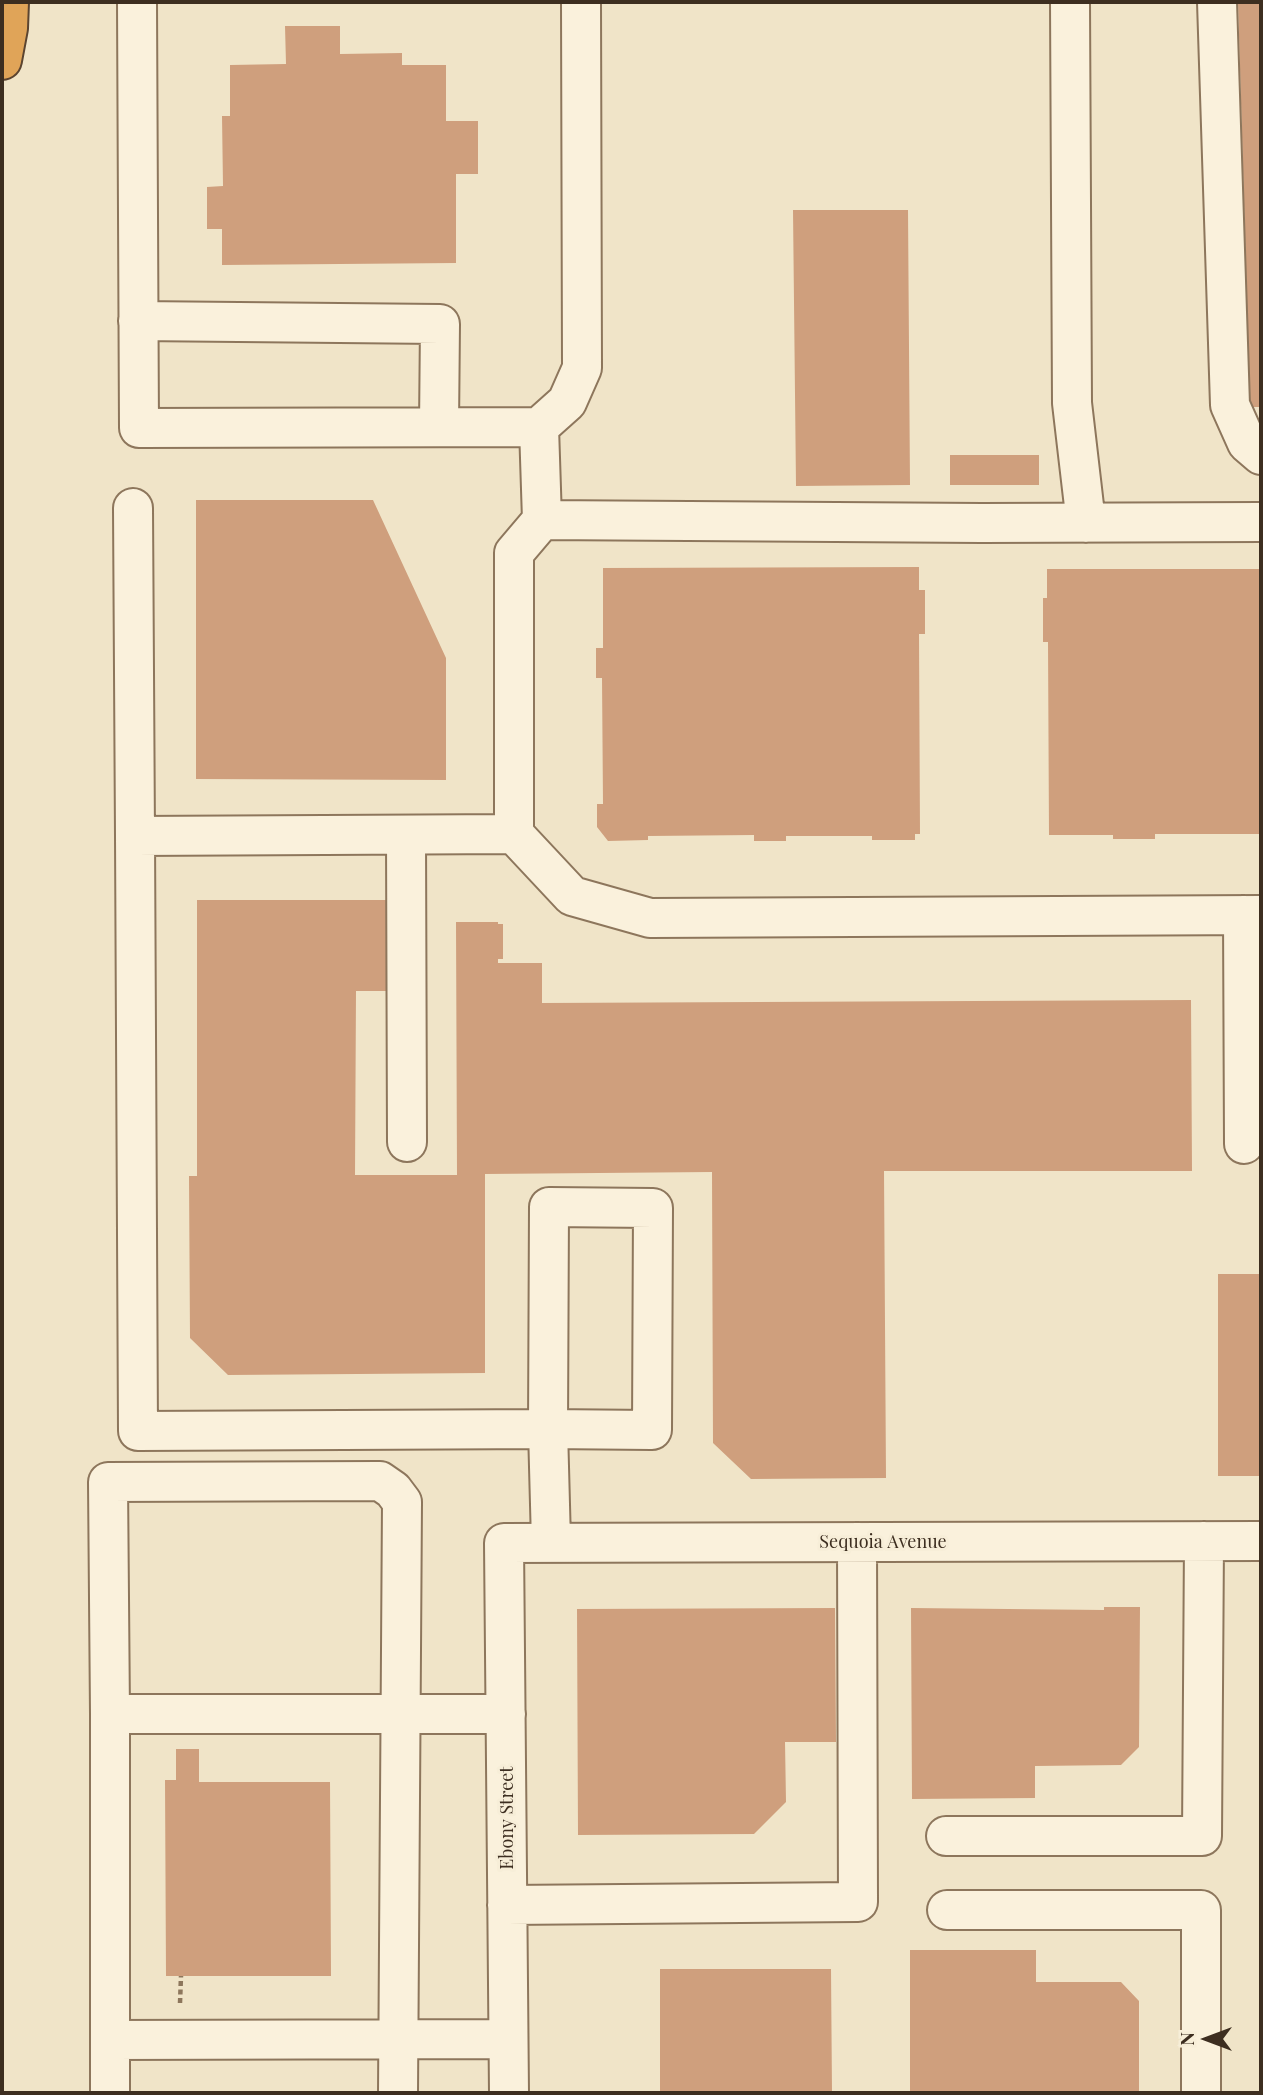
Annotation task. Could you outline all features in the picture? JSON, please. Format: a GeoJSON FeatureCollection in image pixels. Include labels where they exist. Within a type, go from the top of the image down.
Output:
{"type":"FeatureCollection","features":[{"type":"Feature","properties":{"kind":"highway"},"geometry":{"type":"LineString","coordinates":[[2,60],[8,28],[9,2]]}},
{"type":"Feature","properties":{"kind":"street"},"geometry":{"type":"LineString","coordinates":[[137,2],[139,428],[540,427],[567,402],[583,368],[581,2]]}},
{"type":"Feature","properties":{"kind":"street"},"geometry":{"type":"LineString","coordinates":[[1070,2],[1072,403],[1086,523]]}},
{"type":"Feature","properties":{"kind":"street"},"geometry":{"type":"LineString","coordinates":[[1217,2],[1230,405],[1247,443],[1261,455]]}},
{"type":"Feature","properties":{"kind":"street"},"geometry":{"type":"LineString","coordinates":[[138,321],[440,324],[439,426]]}},
{"type":"Feature","properties":{"kind":"street"},"geometry":{"type":"LineString","coordinates":[[540,427],[542,520],[514,552],[514,834],[572,896],[650,918],[1252,915],[1244,1144]]}},
{"type":"Feature","properties":{"kind":"street"},"geometry":{"type":"LineString","coordinates":[[133,508],[138,1431],[548,1429],[652,1430],[653,1208],[550,1207],[548,1429],[551,1542]]}},
{"type":"Feature","properties":{"kind":"street"},"geometry":{"type":"LineString","coordinates":[[542,520],[1261,522]]}},
{"type":"Feature","properties":{"kind":"street"},"geometry":{"type":"LineString","coordinates":[[135,836],[514,834]]}},
{"type":"Feature","properties":{"kind":"street"},"geometry":{"type":"LineString","coordinates":[[406,835],[407,1142]]}},
{"type":"Feature","properties":{"kind":"street"},"geometry":{"type":"LineString","coordinates":[[110,2093],[108,1482],[380,1481],[393,1490],[402,1502],[398,2093]]}},
{"type":"Feature","properties":{"kind":"street"},"geometry":{"type":"LineString","coordinates":[[946,1836],[1202,1836],[1204,1541]]}},
{"type":"Feature","properties":{"kind":"street","name":"Sequoia Avenue"},"geometry":{"type":"LineString","coordinates":[[504,1543],[1261,1541]]}},
{"type":"Feature","properties":{"kind":"street"},"geometry":{"type":"LineString","coordinates":[[507,1905],[858,1902],[857,1542]]}},
{"type":"Feature","properties":{"kind":"street","name":"Ebony Street"},"geometry":{"type":"LineString","coordinates":[[504,1543],[509,2093]]}},
{"type":"Feature","properties":{"kind":"street"},"geometry":{"type":"LineString","coordinates":[[110,1714],[506,1714]]}},
{"type":"Feature","properties":{"kind":"street"},"geometry":{"type":"LineString","coordinates":[[947,1910],[1201,1910],[1201,2093]]}},
{"type":"Feature","properties":{"kind":"street"},"geometry":{"type":"LineString","coordinates":[[110,2040],[508,2039]]}},
{"type":"Feature","properties":{"kind":"path"},"geometry":{"type":"LineString","coordinates":[[180,2004],[181,1976]]}},
{"type":"Feature","properties":{"kind":"building"},"geometry":{"type":"Polygon","coordinates":[[[1238,2],[1261,2],[1261,407],[1250,407],[1238,2]]]}},
{"type":"Feature","properties":{"kind":"building"},"geometry":{"type":"Polygon","coordinates":[[[285,26],[340,26],[340,54],[402,53],[402,65],[446,65],[446,121],[478,121],[478,174],[456,174],[456,263],[222,265],[222,229],[207,229],[207,187],[223,186],[222,116],[230,116],[230,65],[286,64],[285,26]]]}},
{"type":"Feature","properties":{"kind":"building"},"geometry":{"type":"Polygon","coordinates":[[[793,210],[908,210],[910,485],[796,486],[793,210]]]}},
{"type":"Feature","properties":{"kind":"building"},"geometry":{"type":"Polygon","coordinates":[[[950,455],[1039,455],[1039,485],[950,485],[950,455]]]}},
{"type":"Feature","properties":{"kind":"building"},"geometry":{"type":"Polygon","coordinates":[[[196,500],[373,500],[446,658],[446,780],[196,779],[196,500]]]}},
{"type":"Feature","properties":{"kind":"building"},"geometry":{"type":"Polygon","coordinates":[[[919,567],[919,590],[925,590],[925,634],[919,634],[920,834],[915,834],[915,840],[872,840],[872,836],[786,836],[786,841],[754,841],[754,835],[648,836],[648,840],[608,841],[597,827],[597,804],[603,804],[602,678],[596,678],[596,648],[603,648],[603,568],[919,567]]]}},
{"type":"Feature","properties":{"kind":"building"},"geometry":{"type":"Polygon","coordinates":[[[1047,569],[1261,569],[1261,834],[1155,834],[1155,839],[1113,839],[1113,835],[1049,835],[1048,642],[1043,642],[1043,598],[1047,598],[1047,569]]]}},
{"type":"Feature","properties":{"kind":"building"},"geometry":{"type":"Polygon","coordinates":[[[197,900],[388,900],[388,991],[356,991],[355,1175],[457,1175],[456,922],[503,924],[503,959],[498,959],[498,963],[542,963],[542,1003],[1191,1000],[1192,1171],[884,1171],[886,1478],[751,1479],[713,1443],[712,1172],[485,1174],[485,1373],[228,1375],[190,1338],[189,1176],[197,1176],[197,900]]]}},
{"type":"Feature","properties":{"kind":"building"},"geometry":{"type":"Polygon","coordinates":[[[1218,1274],[1261,1274],[1261,1476],[1218,1476],[1218,1274]]]}},
{"type":"Feature","properties":{"kind":"building"},"geometry":{"type":"Polygon","coordinates":[[[1104,1607],[1140,1607],[1139,1747],[1121,1765],[1035,1766],[1035,1798],[912,1799],[911,1608],[1104,1610],[1104,1607]]]}},
{"type":"Feature","properties":{"kind":"building"},"geometry":{"type":"Polygon","coordinates":[[[835,1608],[836,1742],[785,1742],[786,1802],[754,1834],[578,1835],[577,1609],[835,1608]]]}},
{"type":"Feature","properties":{"kind":"building"},"geometry":{"type":"Polygon","coordinates":[[[176,1749],[199,1749],[199,1782],[330,1782],[331,1976],[166,1976],[165,1780],[176,1780],[176,1749]]]}},
{"type":"Feature","properties":{"kind":"building"},"geometry":{"type":"Polygon","coordinates":[[[910,1950],[1036,1950],[1036,1982],[1121,1982],[1139,2001],[1139,2093],[910,2093],[910,1950]]]}},
{"type":"Feature","properties":{"kind":"building"},"geometry":{"type":"Polygon","coordinates":[[[660,1969],[831,1969],[832,2093],[660,2093],[660,1969]]]}}]}
